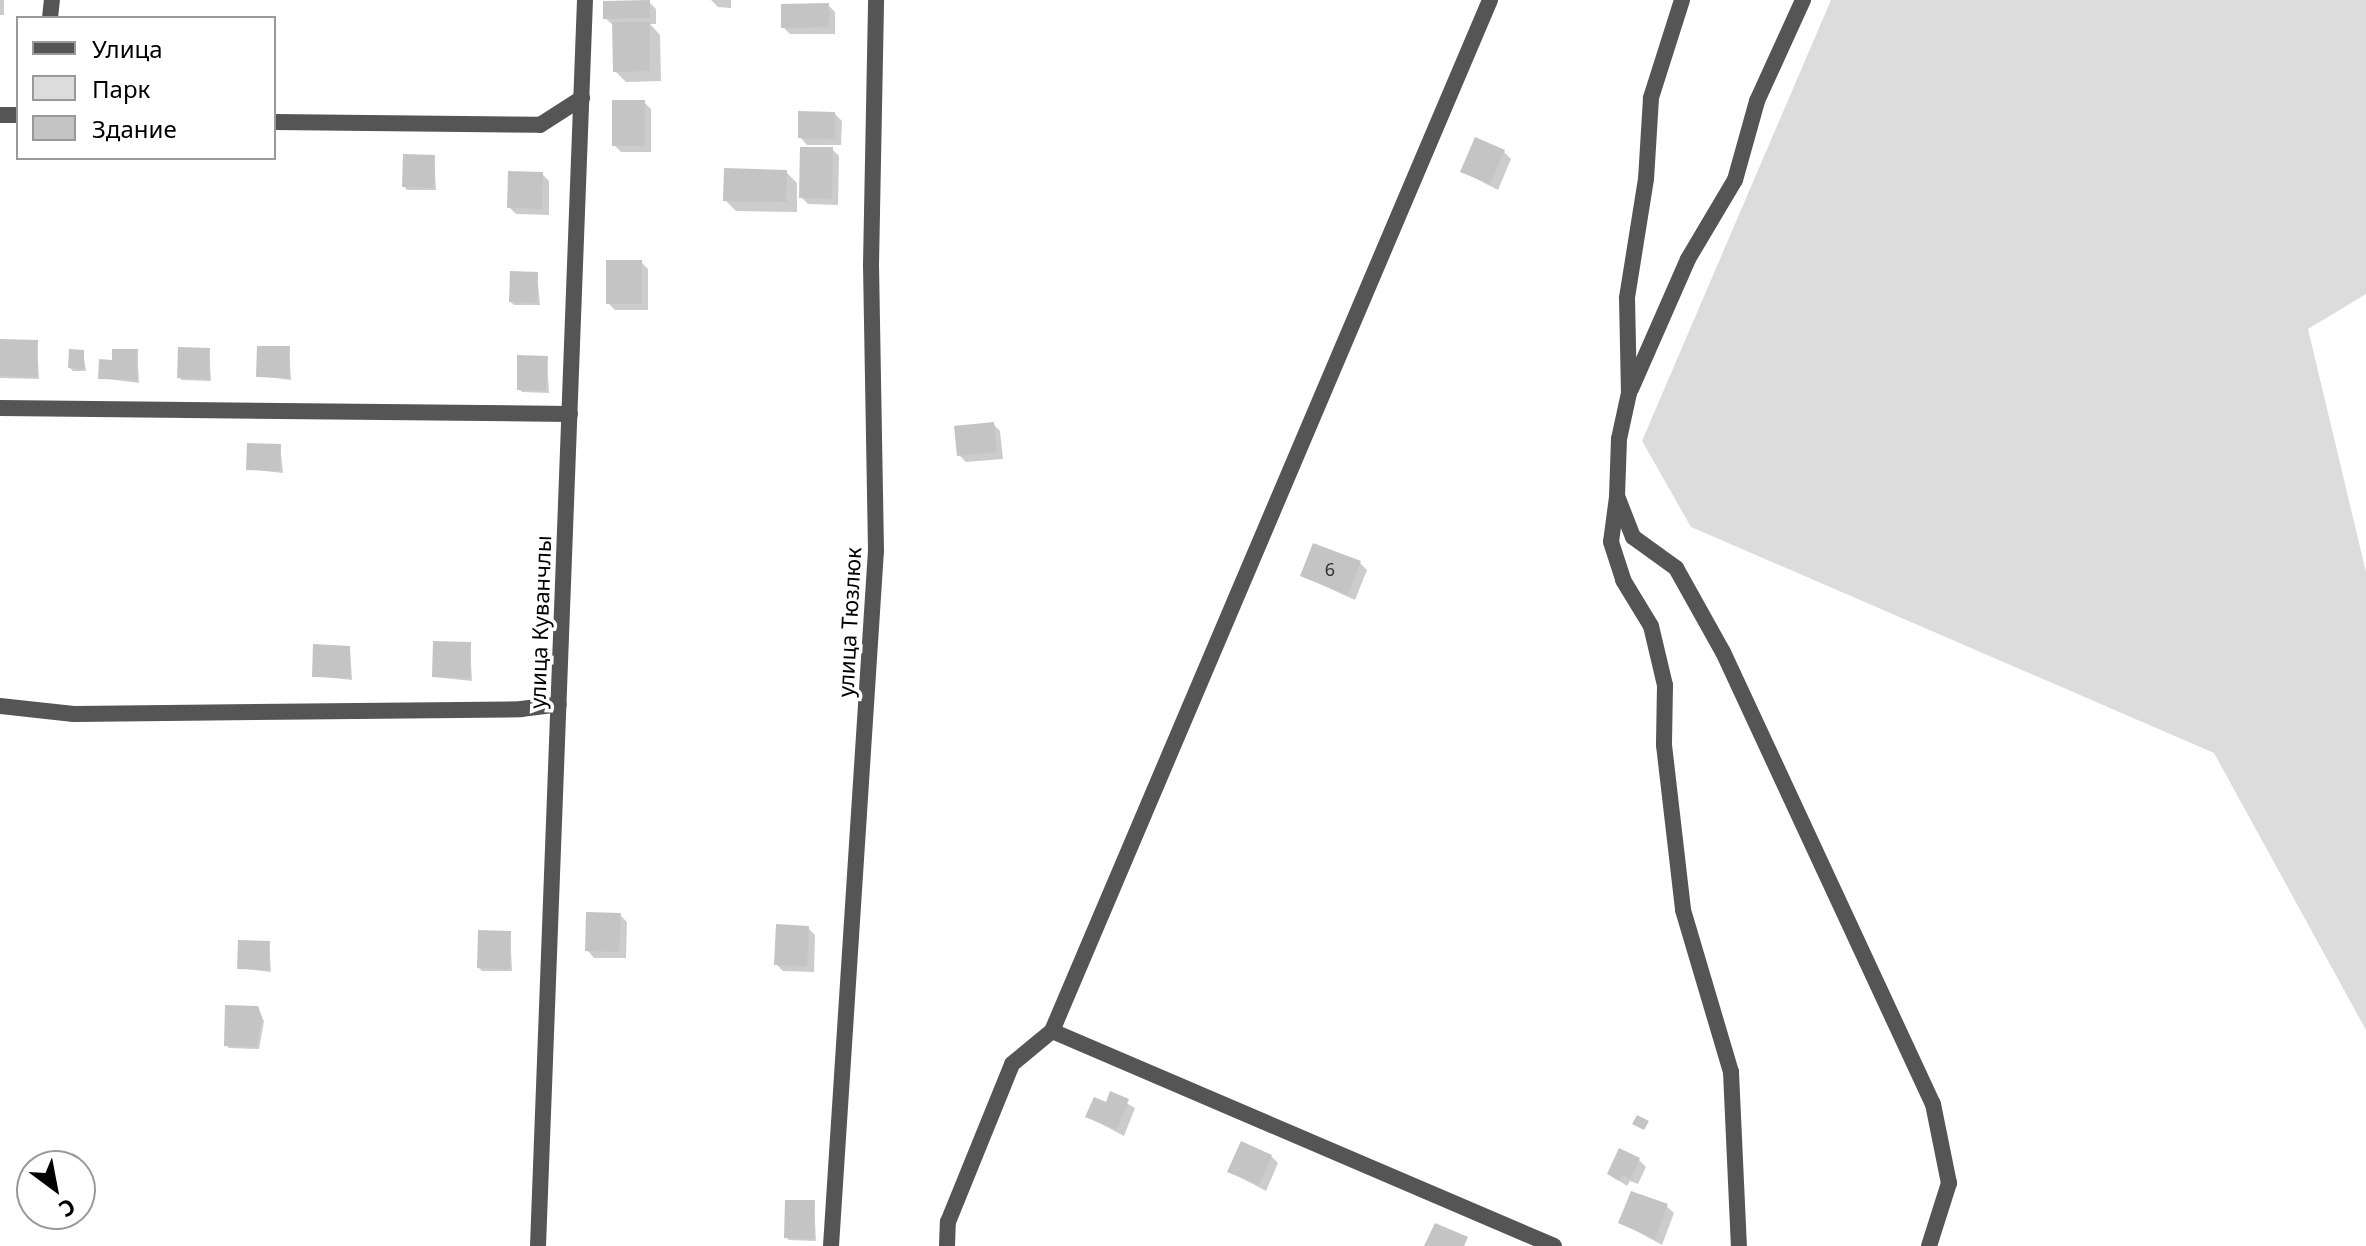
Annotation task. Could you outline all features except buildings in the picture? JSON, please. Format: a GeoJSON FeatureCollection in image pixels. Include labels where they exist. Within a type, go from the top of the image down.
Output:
{"type":"FeatureCollection","features":[{"type":"Feature","properties":{"kind":"street","name":"улица Куванчлы"},"geometry":{"type":"LineString","coordinates":[[538,1246],[585,0]]}},
{"type":"Feature","properties":{"kind":"street","name":"улица Тюзлюк"},"geometry":{"type":"LineString","coordinates":[[831,1246],[876,551],[871,265],[876,0]]}},
{"type":"Feature","properties":{"kind":"street"},"geometry":{"type":"LineString","coordinates":[[947,1246],[948,1222],[1012,1064],[1052,1031],[1490,0]]}},
{"type":"Feature","properties":{"kind":"street"},"geometry":{"type":"LineString","coordinates":[[1629,393],[1627,298],[1646,179],[1651,98],[1682,0]]}},
{"type":"Feature","properties":{"kind":"street"},"geometry":{"type":"LineString","coordinates":[[1739,1246],[1731,1072],[1683,910],[1664,745],[1665,685],[1651,626],[1623,580],[1611,542],[1617,496],[1619,439],[1629,393],[1688,259],[1735,180],[1757,101],[1803,0]]}},
{"type":"Feature","properties":{"kind":"street"},"geometry":{"type":"LineString","coordinates":[[276,122],[540,125],[582,98]]}},
{"type":"Feature","properties":{"kind":"street"},"geometry":{"type":"LineString","coordinates":[[0,408],[570,414]]}},
{"type":"Feature","properties":{"kind":"street"},"geometry":{"type":"LineString","coordinates":[[1617,496],[1633,537],[1676,568],[1723,652],[1933,1104],[1949,1183],[1929,1246]]}},
{"type":"Feature","properties":{"kind":"street"},"geometry":{"type":"LineString","coordinates":[[0,706],[74,714],[521,709],[559,704]]}},
{"type":"Feature","properties":{"kind":"street"},"geometry":{"type":"LineString","coordinates":[[1052,1031],[1554,1246]]}},
{"type":"Feature","properties":{"kind":"green space"},"geometry":{"type":"Polygon","coordinates":[[[1831,0],[2366,0],[2366,294],[2308,329],[2366,572],[2366,1030],[2214,753],[1691,527],[1642,441],[1831,0]]]}}]}
